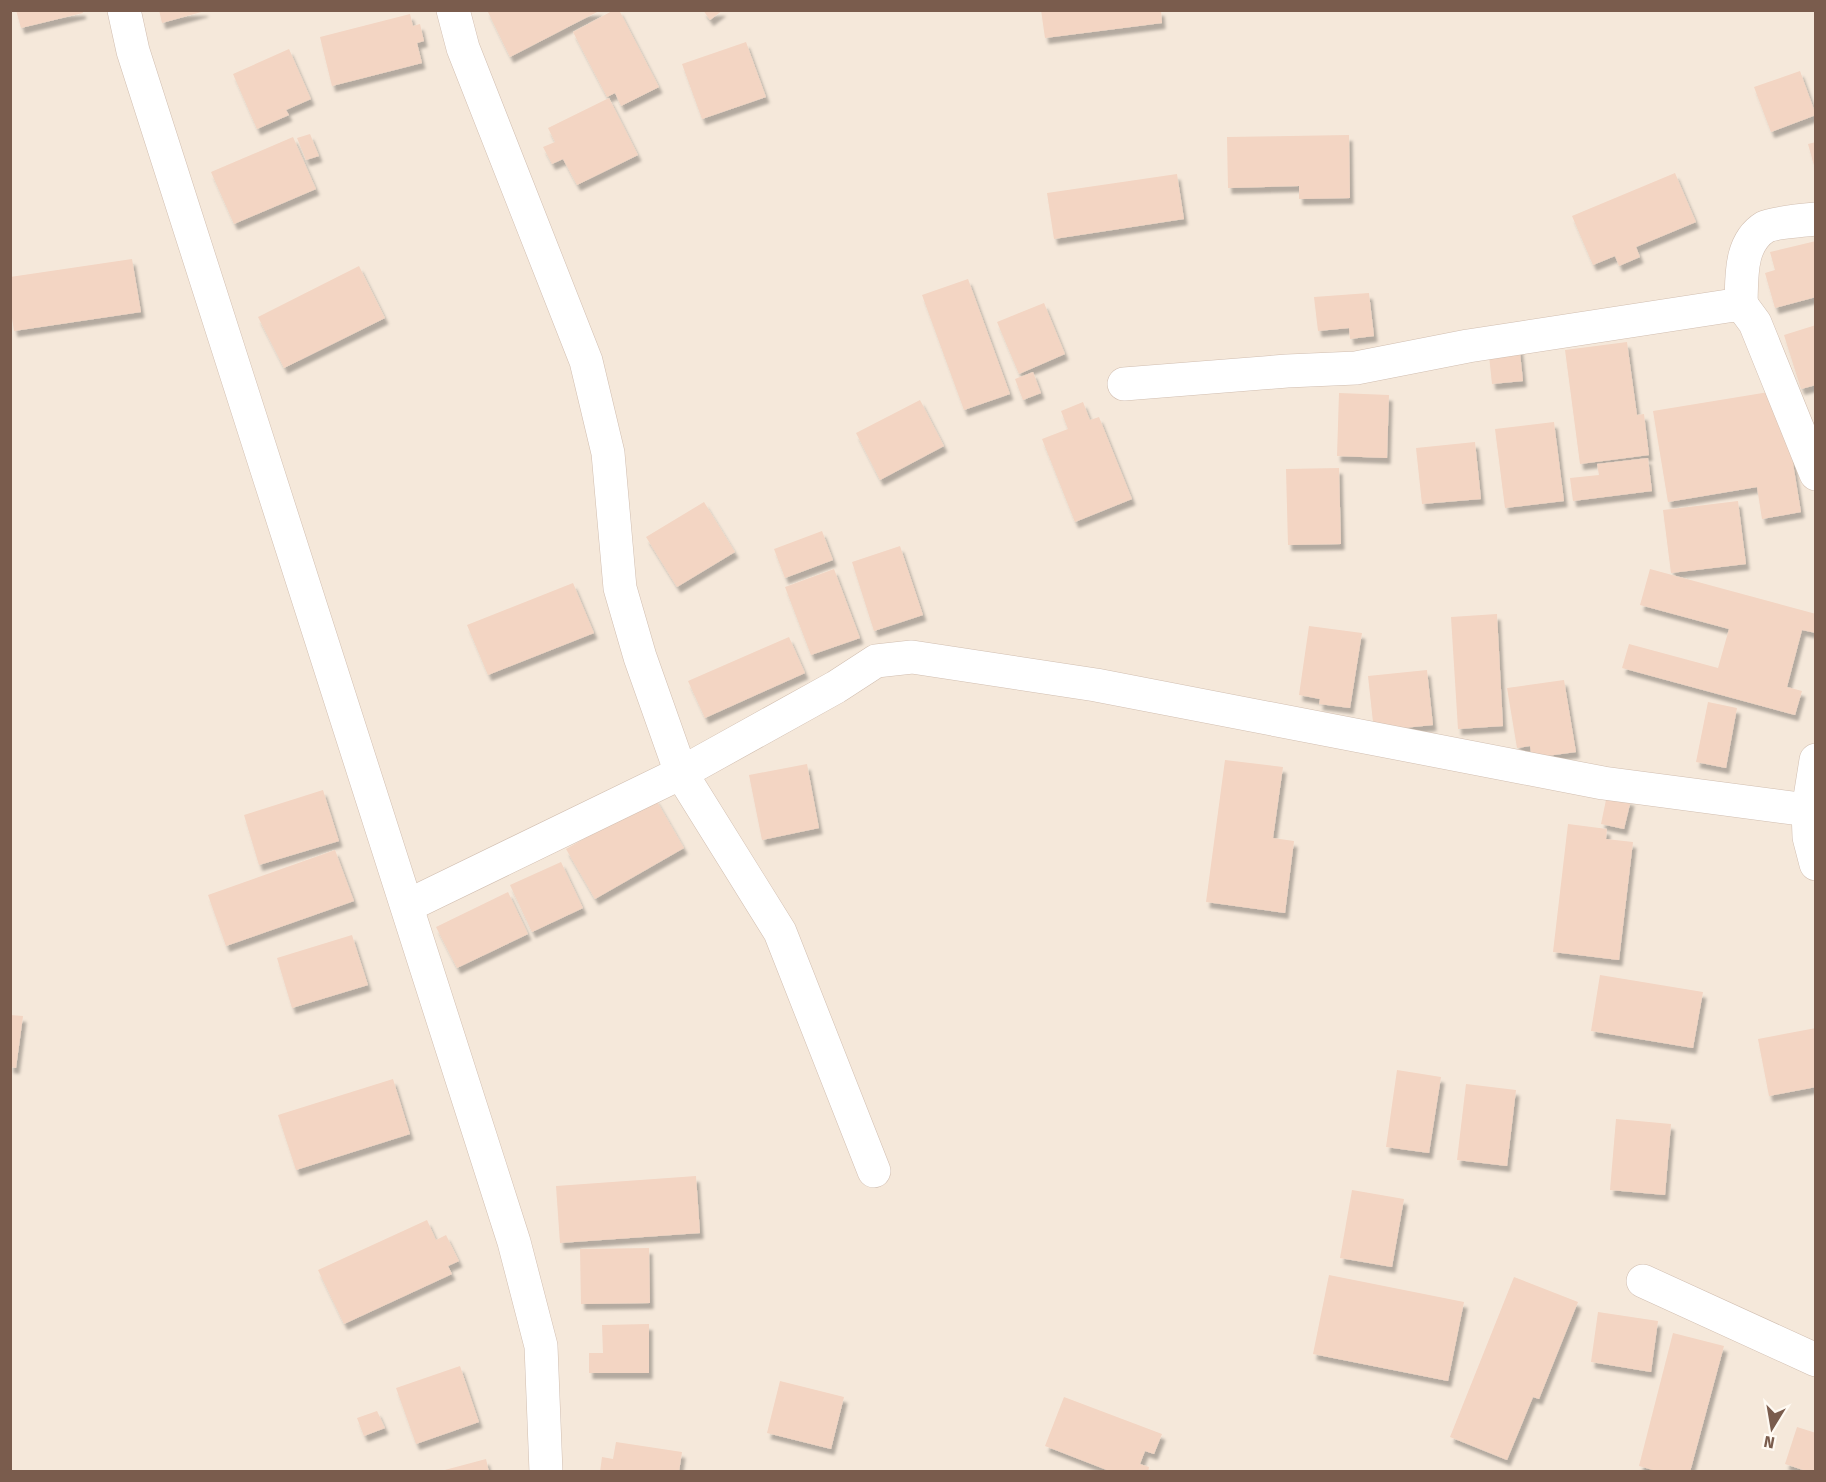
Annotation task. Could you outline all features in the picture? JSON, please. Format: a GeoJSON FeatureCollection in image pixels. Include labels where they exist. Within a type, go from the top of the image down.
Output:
{"type":"FeatureCollection","features":[{"type":"Feature","properties":{"kind":"street"},"geometry":{"type":"LineString","coordinates":[[124,10],[134,51],[514,1242],[541,1346],[546,1472]]}},
{"type":"Feature","properties":{"kind":"street"},"geometry":{"type":"LineString","coordinates":[[453,10],[463,48],[586,361],[608,453],[620,588],[640,657],[681,773],[780,932],[874,1171]]}},
{"type":"Feature","properties":{"kind":"street"},"geometry":{"type":"LineString","coordinates":[[1815,219],[1766,226],[1751,243],[1743,262],[1741,304],[1755,323],[1815,474]]}},
{"type":"Feature","properties":{"kind":"street"},"geometry":{"type":"LineString","coordinates":[[1124,384],[1356,368],[1479,344],[1741,304]]}},
{"type":"Feature","properties":{"kind":"street"},"geometry":{"type":"LineString","coordinates":[[407,906],[681,773],[836,687],[876,661],[912,657],[1096,685],[1603,783],[1808,810]]}},
{"type":"Feature","properties":{"kind":"street"},"geometry":{"type":"LineString","coordinates":[[1815,760],[1808,810],[1809,837],[1815,864]]}},
{"type":"Feature","properties":{"kind":"street"},"geometry":{"type":"LineString","coordinates":[[1643,1281],[1815,1360]]}},
{"type":"Feature","properties":{"kind":"shaded area"},"geometry":{"type":"Polygon","coordinates":[[[11,11],[1815,11],[1815,1471],[11,1471],[11,11]]]}},
{"type":"Feature","properties":{"kind":"building"},"geometry":{"type":"Polygon","coordinates":[[[16,10],[82,10],[83,13],[21,28],[16,10]]]}},
{"type":"Feature","properties":{"kind":"building"},"geometry":{"type":"Polygon","coordinates":[[[159,10],[205,10],[205,11],[162,23],[159,10]]]}},
{"type":"Feature","properties":{"kind":"building"},"geometry":{"type":"Polygon","coordinates":[[[487,10],[601,10],[510,57],[487,10]]]}},
{"type":"Feature","properties":{"kind":"building"},"geometry":{"type":"Polygon","coordinates":[[[614,10],[619,10],[659,87],[621,106],[615,93],[607,97],[573,32],[614,10]]]}},
{"type":"Feature","properties":{"kind":"building"},"geometry":{"type":"Polygon","coordinates":[[[703,10],[723,10],[710,20],[703,10]]]}},
{"type":"Feature","properties":{"kind":"building"},"geometry":{"type":"Polygon","coordinates":[[[1041,10],[1161,10],[1162,23],[1045,38],[1041,10]]]}},
{"type":"Feature","properties":{"kind":"building"},"geometry":{"type":"Polygon","coordinates":[[[410,14],[413,26],[420,24],[424,41],[417,43],[422,63],[332,86],[320,37],[410,14]]]}},
{"type":"Feature","properties":{"kind":"building"},"geometry":{"type":"Polygon","coordinates":[[[746,42],[766,97],[702,119],[682,64],[746,42]]]}},
{"type":"Feature","properties":{"kind":"building"},"geometry":{"type":"Polygon","coordinates":[[[289,49],[311,99],[286,110],[289,115],[257,129],[233,74],[289,49]]]}},
{"type":"Feature","properties":{"kind":"building"},"geometry":{"type":"Polygon","coordinates":[[[1800,71],[1816,115],[1771,132],[1754,87],[1800,71]]]}},
{"type":"Feature","properties":{"kind":"building"},"geometry":{"type":"Polygon","coordinates":[[[609,98],[638,155],[577,185],[563,159],[552,164],[543,147],[555,142],[548,128],[609,98]]]}},
{"type":"Feature","properties":{"kind":"building"},"geometry":{"type":"Polygon","coordinates":[[[310,134],[319,156],[306,160],[297,138],[310,134]]]}},
{"type":"Feature","properties":{"kind":"building"},"geometry":{"type":"Polygon","coordinates":[[[1349,135],[1350,198],[1299,199],[1299,186],[1228,188],[1227,137],[1349,135]]]}},
{"type":"Feature","properties":{"kind":"building"},"geometry":{"type":"Polygon","coordinates":[[[293,137],[316,189],[234,224],[211,172],[293,137]]]}},
{"type":"Feature","properties":{"kind":"building"},"geometry":{"type":"Polygon","coordinates":[[[1816,142],[1816,169],[1815,169],[1808,144],[1816,142]]]}},
{"type":"Feature","properties":{"kind":"building"},"geometry":{"type":"Polygon","coordinates":[[[1675,173],[1696,222],[1636,247],[1640,257],[1619,266],[1615,256],[1593,265],[1572,216],[1675,173]]]}},
{"type":"Feature","properties":{"kind":"building"},"geometry":{"type":"Polygon","coordinates":[[[1177,174],[1184,219],[1054,239],[1047,193],[1177,174]]]}},
{"type":"Feature","properties":{"kind":"building"},"geometry":{"type":"Polygon","coordinates":[[[1816,241],[1816,297],[1775,308],[1765,273],[1775,270],[1770,252],[1816,241]]]}},
{"type":"Feature","properties":{"kind":"building"},"geometry":{"type":"Polygon","coordinates":[[[132,259],[141,312],[14,331],[10,305],[10,277],[132,259]]]}},
{"type":"Feature","properties":{"kind":"building"},"geometry":{"type":"Polygon","coordinates":[[[359,266],[385,318],[284,368],[258,317],[359,266]]]}},
{"type":"Feature","properties":{"kind":"building"},"geometry":{"type":"Polygon","coordinates":[[[968,279],[1010,394],[964,410],[922,295],[968,279]]]}},
{"type":"Feature","properties":{"kind":"building"},"geometry":{"type":"Polygon","coordinates":[[[1369,293],[1374,336],[1350,339],[1349,328],[1318,331],[1314,297],[1369,293]]]}},
{"type":"Feature","properties":{"kind":"building"},"geometry":{"type":"Polygon","coordinates":[[[1044,303],[1065,354],[1019,374],[997,322],[1044,303]]]}},
{"type":"Feature","properties":{"kind":"building"},"geometry":{"type":"Polygon","coordinates":[[[1816,325],[1816,385],[1801,389],[1784,335],[1816,325]]]}},
{"type":"Feature","properties":{"kind":"building"},"geometry":{"type":"Polygon","coordinates":[[[1627,342],[1637,415],[1644,414],[1649,455],[1580,464],[1565,350],[1627,342]]]}},
{"type":"Feature","properties":{"kind":"building"},"geometry":{"type":"Polygon","coordinates":[[[1519,343],[1523,381],[1492,384],[1488,346],[1519,343]]]}},
{"type":"Feature","properties":{"kind":"building"},"geometry":{"type":"Polygon","coordinates":[[[1033,372],[1041,393],[1023,400],[1015,379],[1033,372]]]}},
{"type":"Feature","properties":{"kind":"building"},"geometry":{"type":"Polygon","coordinates":[[[1781,390],[1801,512],[1762,519],[1757,487],[1668,502],[1653,411],[1781,390]]]}},
{"type":"Feature","properties":{"kind":"building"},"geometry":{"type":"Polygon","coordinates":[[[1339,393],[1389,395],[1387,458],[1337,456],[1339,393]]]}},
{"type":"Feature","properties":{"kind":"building"},"geometry":{"type":"Polygon","coordinates":[[[920,400],[944,446],[880,480],[856,433],[920,400]]]}},
{"type":"Feature","properties":{"kind":"building"},"geometry":{"type":"Polygon","coordinates":[[[1083,402],[1090,420],[1099,417],[1132,499],[1075,522],[1042,439],[1068,429],[1061,411],[1083,402]]]}},
{"type":"Feature","properties":{"kind":"building"},"geometry":{"type":"Polygon","coordinates":[[[1554,422],[1564,501],[1505,508],[1495,429],[1554,422]]]}},
{"type":"Feature","properties":{"kind":"building"},"geometry":{"type":"Polygon","coordinates":[[[1475,442],[1481,499],[1422,504],[1416,448],[1475,442]]]}},
{"type":"Feature","properties":{"kind":"building"},"geometry":{"type":"Polygon","coordinates":[[[1648,458],[1652,491],[1573,501],[1570,478],[1599,475],[1597,464],[1648,458]]]}},
{"type":"Feature","properties":{"kind":"building"},"geometry":{"type":"Polygon","coordinates":[[[1339,468],[1341,544],[1288,545],[1286,469],[1339,468]]]}},
{"type":"Feature","properties":{"kind":"building"},"geometry":{"type":"Polygon","coordinates":[[[1738,501],[1746,564],[1671,573],[1663,510],[1738,501]]]}},
{"type":"Feature","properties":{"kind":"building"},"geometry":{"type":"Polygon","coordinates":[[[704,502],[735,552],[677,587],[646,537],[704,502]]]}},
{"type":"Feature","properties":{"kind":"building"},"geometry":{"type":"Polygon","coordinates":[[[822,531],[833,560],[785,578],[774,549],[822,531]]]}},
{"type":"Feature","properties":{"kind":"building"},"geometry":{"type":"Polygon","coordinates":[[[900,546],[923,615],[874,631],[852,562],[900,546]]]}},
{"type":"Feature","properties":{"kind":"building"},"geometry":{"type":"Polygon","coordinates":[[[834,569],[860,638],[811,655],[785,587],[834,569]]]}},
{"type":"Feature","properties":{"kind":"building"},"geometry":{"type":"Polygon","coordinates":[[[1650,569],[1816,614],[1816,633],[1802,630],[1787,687],[1802,691],[1795,715],[1622,668],[1629,644],[1718,668],[1729,629],[1640,605],[1650,569]]]}},
{"type":"Feature","properties":{"kind":"building"},"geometry":{"type":"Polygon","coordinates":[[[573,583],[594,633],[488,675],[467,625],[573,583]]]}},
{"type":"Feature","properties":{"kind":"building"},"geometry":{"type":"Polygon","coordinates":[[[1497,614],[1503,726],[1458,729],[1451,617],[1497,614]]]}},
{"type":"Feature","properties":{"kind":"building"},"geometry":{"type":"Polygon","coordinates":[[[1309,626],[1362,633],[1350,708],[1319,704],[1320,699],[1299,695],[1309,626]]]}},
{"type":"Feature","properties":{"kind":"building"},"geometry":{"type":"Polygon","coordinates":[[[789,637],[805,673],[705,718],[688,681],[789,637]]]}},
{"type":"Feature","properties":{"kind":"building"},"geometry":{"type":"Polygon","coordinates":[[[1427,670],[1433,725],[1374,731],[1368,676],[1427,670]]]}},
{"type":"Feature","properties":{"kind":"building"},"geometry":{"type":"Polygon","coordinates":[[[1564,680],[1576,752],[1532,758],[1530,746],[1517,748],[1507,688],[1564,680]]]}},
{"type":"Feature","properties":{"kind":"building"},"geometry":{"type":"Polygon","coordinates":[[[1708,702],[1737,708],[1726,768],[1696,762],[1708,702]]]}},
{"type":"Feature","properties":{"kind":"building"},"geometry":{"type":"Polygon","coordinates":[[[1225,760],[1283,767],[1273,838],[1294,841],[1285,913],[1206,902],[1225,760]]]}},
{"type":"Feature","properties":{"kind":"building"},"geometry":{"type":"Polygon","coordinates":[[[807,764],[819,828],[762,840],[749,775],[807,764]]]}},
{"type":"Feature","properties":{"kind":"building"},"geometry":{"type":"Polygon","coordinates":[[[323,790],[339,841],[259,865],[244,815],[323,790]]]}},
{"type":"Feature","properties":{"kind":"building"},"geometry":{"type":"Polygon","coordinates":[[[1607,795],[1631,800],[1624,829],[1601,824],[1607,795]]]}},
{"type":"Feature","properties":{"kind":"building"},"geometry":{"type":"Polygon","coordinates":[[[655,798],[684,848],[595,899],[566,849],[655,798]]]}},
{"type":"Feature","properties":{"kind":"building"},"geometry":{"type":"Polygon","coordinates":[[[1568,824],[1607,829],[1606,839],[1633,842],[1619,960],[1553,952],[1568,824]]]}},
{"type":"Feature","properties":{"kind":"building"},"geometry":{"type":"Polygon","coordinates":[[[335,850],[354,901],[226,946],[208,895],[335,850]]]}},
{"type":"Feature","properties":{"kind":"building"},"geometry":{"type":"Polygon","coordinates":[[[561,862],[583,908],[532,932],[510,885],[561,862]]]}},
{"type":"Feature","properties":{"kind":"building"},"geometry":{"type":"Polygon","coordinates":[[[508,892],[528,934],[457,968],[436,927],[508,892]]]}},
{"type":"Feature","properties":{"kind":"building"},"geometry":{"type":"Polygon","coordinates":[[[352,935],[368,985],[292,1008],[277,958],[352,935]]]}},
{"type":"Feature","properties":{"kind":"building"},"geometry":{"type":"Polygon","coordinates":[[[1600,975],[1703,992],[1693,1048],[1591,1031],[1600,975]]]}},
{"type":"Feature","properties":{"kind":"building"},"geometry":{"type":"Polygon","coordinates":[[[10,1015],[23,1016],[16,1068],[10,1067],[10,1015]]]}},
{"type":"Feature","properties":{"kind":"building"},"geometry":{"type":"Polygon","coordinates":[[[1816,1028],[1816,1087],[1769,1096],[1758,1039],[1816,1028]]]}},
{"type":"Feature","properties":{"kind":"building"},"geometry":{"type":"Polygon","coordinates":[[[1397,1070],[1441,1077],[1429,1153],[1386,1147],[1397,1070]]]}},
{"type":"Feature","properties":{"kind":"building"},"geometry":{"type":"Polygon","coordinates":[[[393,1079],[410,1134],[296,1170],[278,1115],[393,1079]]]}},
{"type":"Feature","properties":{"kind":"building"},"geometry":{"type":"Polygon","coordinates":[[[1466,1084],[1516,1090],[1507,1166],[1457,1160],[1466,1084]]]}},
{"type":"Feature","properties":{"kind":"building"},"geometry":{"type":"Polygon","coordinates":[[[1616,1119],[1671,1124],[1665,1195],[1610,1190],[1616,1119]]]}},
{"type":"Feature","properties":{"kind":"building"},"geometry":{"type":"Polygon","coordinates":[[[696,1176],[700,1233],[560,1243],[556,1186],[696,1176]]]}},
{"type":"Feature","properties":{"kind":"building"},"geometry":{"type":"Polygon","coordinates":[[[1352,1190],[1404,1199],[1392,1267],[1340,1258],[1352,1190]]]}},
{"type":"Feature","properties":{"kind":"building"},"geometry":{"type":"Polygon","coordinates":[[[427,1220],[436,1240],[446,1235],[459,1261],[448,1266],[452,1274],[344,1324],[318,1270],[427,1220]]]}},
{"type":"Feature","properties":{"kind":"building"},"geometry":{"type":"Polygon","coordinates":[[[649,1248],[650,1303],[581,1304],[580,1249],[649,1248]]]}},
{"type":"Feature","properties":{"kind":"building"},"geometry":{"type":"Polygon","coordinates":[[[1329,1275],[1464,1302],[1448,1381],[1313,1354],[1329,1275]]]}},
{"type":"Feature","properties":{"kind":"building"},"geometry":{"type":"Polygon","coordinates":[[[1514,1277],[1578,1302],[1539,1399],[1533,1397],[1507,1460],[1450,1437],[1514,1277]]]}},
{"type":"Feature","properties":{"kind":"building"},"geometry":{"type":"Polygon","coordinates":[[[1598,1312],[1658,1321],[1651,1372],[1591,1362],[1598,1312]]]}},
{"type":"Feature","properties":{"kind":"building"},"geometry":{"type":"Polygon","coordinates":[[[649,1324],[649,1373],[589,1373],[589,1353],[603,1353],[602,1325],[649,1324]]]}},
{"type":"Feature","properties":{"kind":"building"},"geometry":{"type":"Polygon","coordinates":[[[1673,1333],[1724,1346],[1690,1472],[1660,1472],[1639,1466],[1673,1333]]]}},
{"type":"Feature","properties":{"kind":"building"},"geometry":{"type":"Polygon","coordinates":[[[460,1366],[479,1422],[416,1444],[396,1388],[460,1366]]]}},
{"type":"Feature","properties":{"kind":"building"},"geometry":{"type":"Polygon","coordinates":[[[780,1381],[844,1397],[831,1449],[767,1433],[780,1381]]]}},
{"type":"Feature","properties":{"kind":"building"},"geometry":{"type":"Polygon","coordinates":[[[1064,1397],[1162,1434],[1154,1454],[1145,1451],[1140,1464],[1149,1467],[1148,1472],[1112,1472],[1045,1446],[1064,1397]]]}},
{"type":"Feature","properties":{"kind":"building"},"geometry":{"type":"Polygon","coordinates":[[[377,1411],[385,1428],[364,1436],[357,1418],[377,1411]]]}},
{"type":"Feature","properties":{"kind":"building"},"geometry":{"type":"Polygon","coordinates":[[[1797,1427],[1816,1433],[1816,1472],[1785,1464],[1797,1427]]]}},
{"type":"Feature","properties":{"kind":"building"},"geometry":{"type":"Polygon","coordinates":[[[616,1442],[682,1452],[679,1472],[600,1472],[602,1457],[613,1459],[616,1442]]]}},
{"type":"Feature","properties":{"kind":"building"},"geometry":{"type":"Polygon","coordinates":[[[486,1459],[489,1472],[441,1472],[441,1471],[486,1459]]]}}]}
